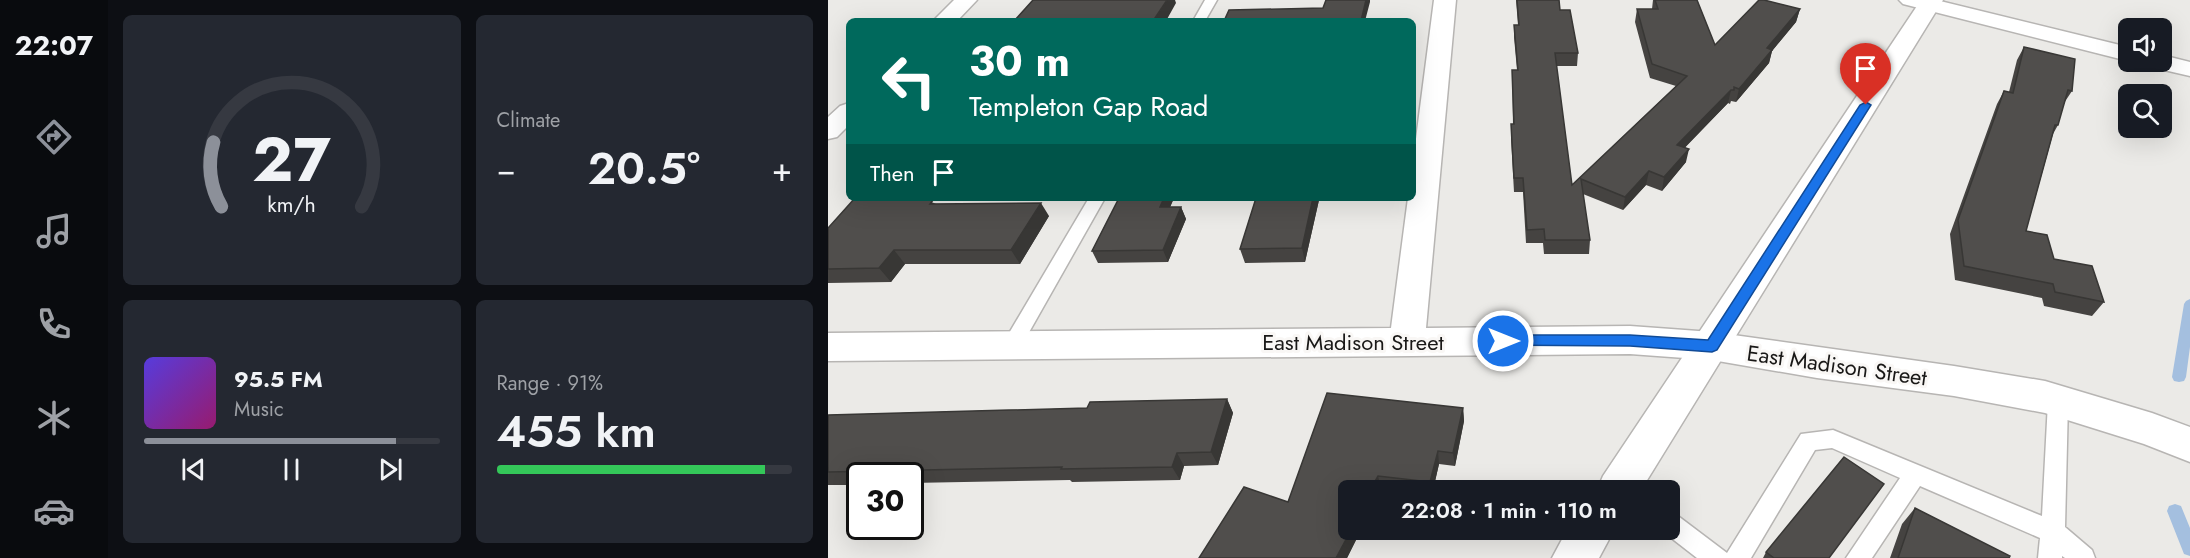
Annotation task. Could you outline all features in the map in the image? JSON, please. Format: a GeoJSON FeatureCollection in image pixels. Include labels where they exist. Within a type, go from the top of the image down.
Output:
{"type":"FeatureCollection","features":[{"type":"Feature","properties":{"kind":"street"},"geometry":{"type":"LineString","coordinates":[[947,18],[966,0]]}},
{"type":"Feature","properties":{"kind":"street"},"geometry":{"type":"LineString","coordinates":[[1407,342],[1446,0]]}},
{"type":"Feature","properties":{"kind":"street"},"geometry":{"type":"LineString","coordinates":[[1625,480],[1712,346],[1924,1],[2118,51]]}},
{"type":"Feature","properties":{"kind":"street"},"geometry":{"type":"LineString","coordinates":[[2172,65],[2190,69]]}},
{"type":"Feature","properties":{"kind":"street"},"geometry":{"type":"LineString","coordinates":[[828,131],[846,114]]}},
{"type":"Feature","properties":{"kind":"street","name":"East Madison Street"},"geometry":{"type":"LineString","coordinates":[[828,347],[1630,340],[1712,346],[1809,362],[1954,381],[2058,402],[2152,430],[2190,445]]}},
{"type":"Feature","properties":{"kind":"street"},"geometry":{"type":"LineString","coordinates":[[1574,558],[1586,540]]}},
{"type":"Feature","properties":{"kind":"lane"},"geometry":{"type":"LineString","coordinates":[[1201,18],[1211,0]]}},
{"type":"Feature","properties":{"kind":"lane"},"geometry":{"type":"LineString","coordinates":[[1012,345],[1095,201]]}},
{"type":"Feature","properties":{"kind":"lane"},"geometry":{"type":"LineString","coordinates":[[2050,558],[2058,402]]}},
{"type":"Feature","properties":{"kind":"lane"},"geometry":{"type":"LineString","coordinates":[[1737,558],[1809,441],[1833,440],[2053,532],[2083,558]]}},
{"type":"Feature","properties":{"kind":"lane"},"geometry":{"type":"LineString","coordinates":[[1858,558],[1916,473]]}},
{"type":"Feature","properties":{"kind":"lane"},"geometry":{"type":"LineString","coordinates":[[1680,531],[1717,558]]}},
{"type":"Feature","properties":{"kind":"building"},"geometry":{"type":"Polygon","coordinates":[[[1033,0],[1167,0],[1155,18],[1017,18],[1033,0]]]}},
{"type":"Feature","properties":{"kind":"building"},"geometry":{"type":"Polygon","coordinates":[[[1326,0],[1366,0],[1362,18],[1225,18],[1229,10],[1323,8],[1326,0]]]}},
{"type":"Feature","properties":{"kind":"building"},"geometry":{"type":"Polygon","coordinates":[[[1517,0],[1559,0],[1560,10],[1570,10],[1578,53],[1555,53],[1572,185],[1687,76],[1652,64],[1637,9],[1658,9],[1655,0],[1697,0],[1715,45],[1759,0],[1800,9],[1767,48],[1772,50],[1739,89],[1734,87],[1734,90],[1731,90],[1677,145],[1689,149],[1664,177],[1649,171],[1625,197],[1581,179],[1590,240],[1545,240],[1544,229],[1527,230],[1523,178],[1514,178],[1511,124],[1514,124],[1512,70],[1518,70],[1514,25],[1519,25],[1517,0]]]}},
{"type":"Feature","properties":{"kind":"building"},"geometry":{"type":"Polygon","coordinates":[[[2024,47],[2075,59],[2072,91],[2068,90],[2058,125],[2055,125],[2026,231],[2047,235],[2054,259],[2092,266],[2104,302],[2055,292],[2053,284],[1964,266],[1958,220],[2004,91],[2013,93],[2024,47]]]}},
{"type":"Feature","properties":{"kind":"building"},"geometry":{"type":"Polygon","coordinates":[[[852,201],[932,201],[930,204],[1041,203],[1011,250],[894,250],[879,268],[828,269],[828,228],[852,201]]]}},
{"type":"Feature","properties":{"kind":"building"},"geometry":{"type":"Polygon","coordinates":[[[1117,201],[1163,201],[1160,207],[1181,207],[1163,250],[1092,251],[1117,201]]]}},
{"type":"Feature","properties":{"kind":"building"},"geometry":{"type":"Polygon","coordinates":[[[1255,201],[1312,201],[1302,248],[1240,249],[1255,201]]]}},
{"type":"Feature","properties":{"kind":"building"},"geometry":{"type":"Polygon","coordinates":[[[1327,393],[1463,408],[1453,453],[1438,451],[1431,480],[1378,476],[1376,480],[1338,480],[1338,540],[1346,540],[1336,558],[1199,558],[1244,487],[1288,502],[1327,393]]]}},
{"type":"Feature","properties":{"kind":"building"},"geometry":{"type":"Polygon","coordinates":[[[1227,399],[1211,452],[1177,453],[1172,467],[924,470],[924,462],[846,462],[846,472],[828,472],[828,415],[1087,408],[1090,402],[1227,399]]]}},
{"type":"Feature","properties":{"kind":"building"},"geometry":{"type":"Polygon","coordinates":[[[1844,457],[1884,484],[1829,558],[1774,558],[1766,552],[1844,457]]]}},
{"type":"Feature","properties":{"kind":"building"},"geometry":{"type":"Polygon","coordinates":[[[1915,508],[2010,556],[2009,558],[1898,558],[1915,508]]]}},
{"type":"Feature","properties":{"kind":"waterway"},"geometry":{"type":"LineString","coordinates":[[2179,377],[2190,304]]}},
{"type":"Feature","properties":{"kind":"waterway"},"geometry":{"type":"LineString","coordinates":[[2175,511],[2190,548]]}},
{"type":"Feature","properties":{"kind":"route"},"geometry":{"type":"LineString","coordinates":[[1503,341],[1630,340],[1712,346],[1866,105]]}}]}
